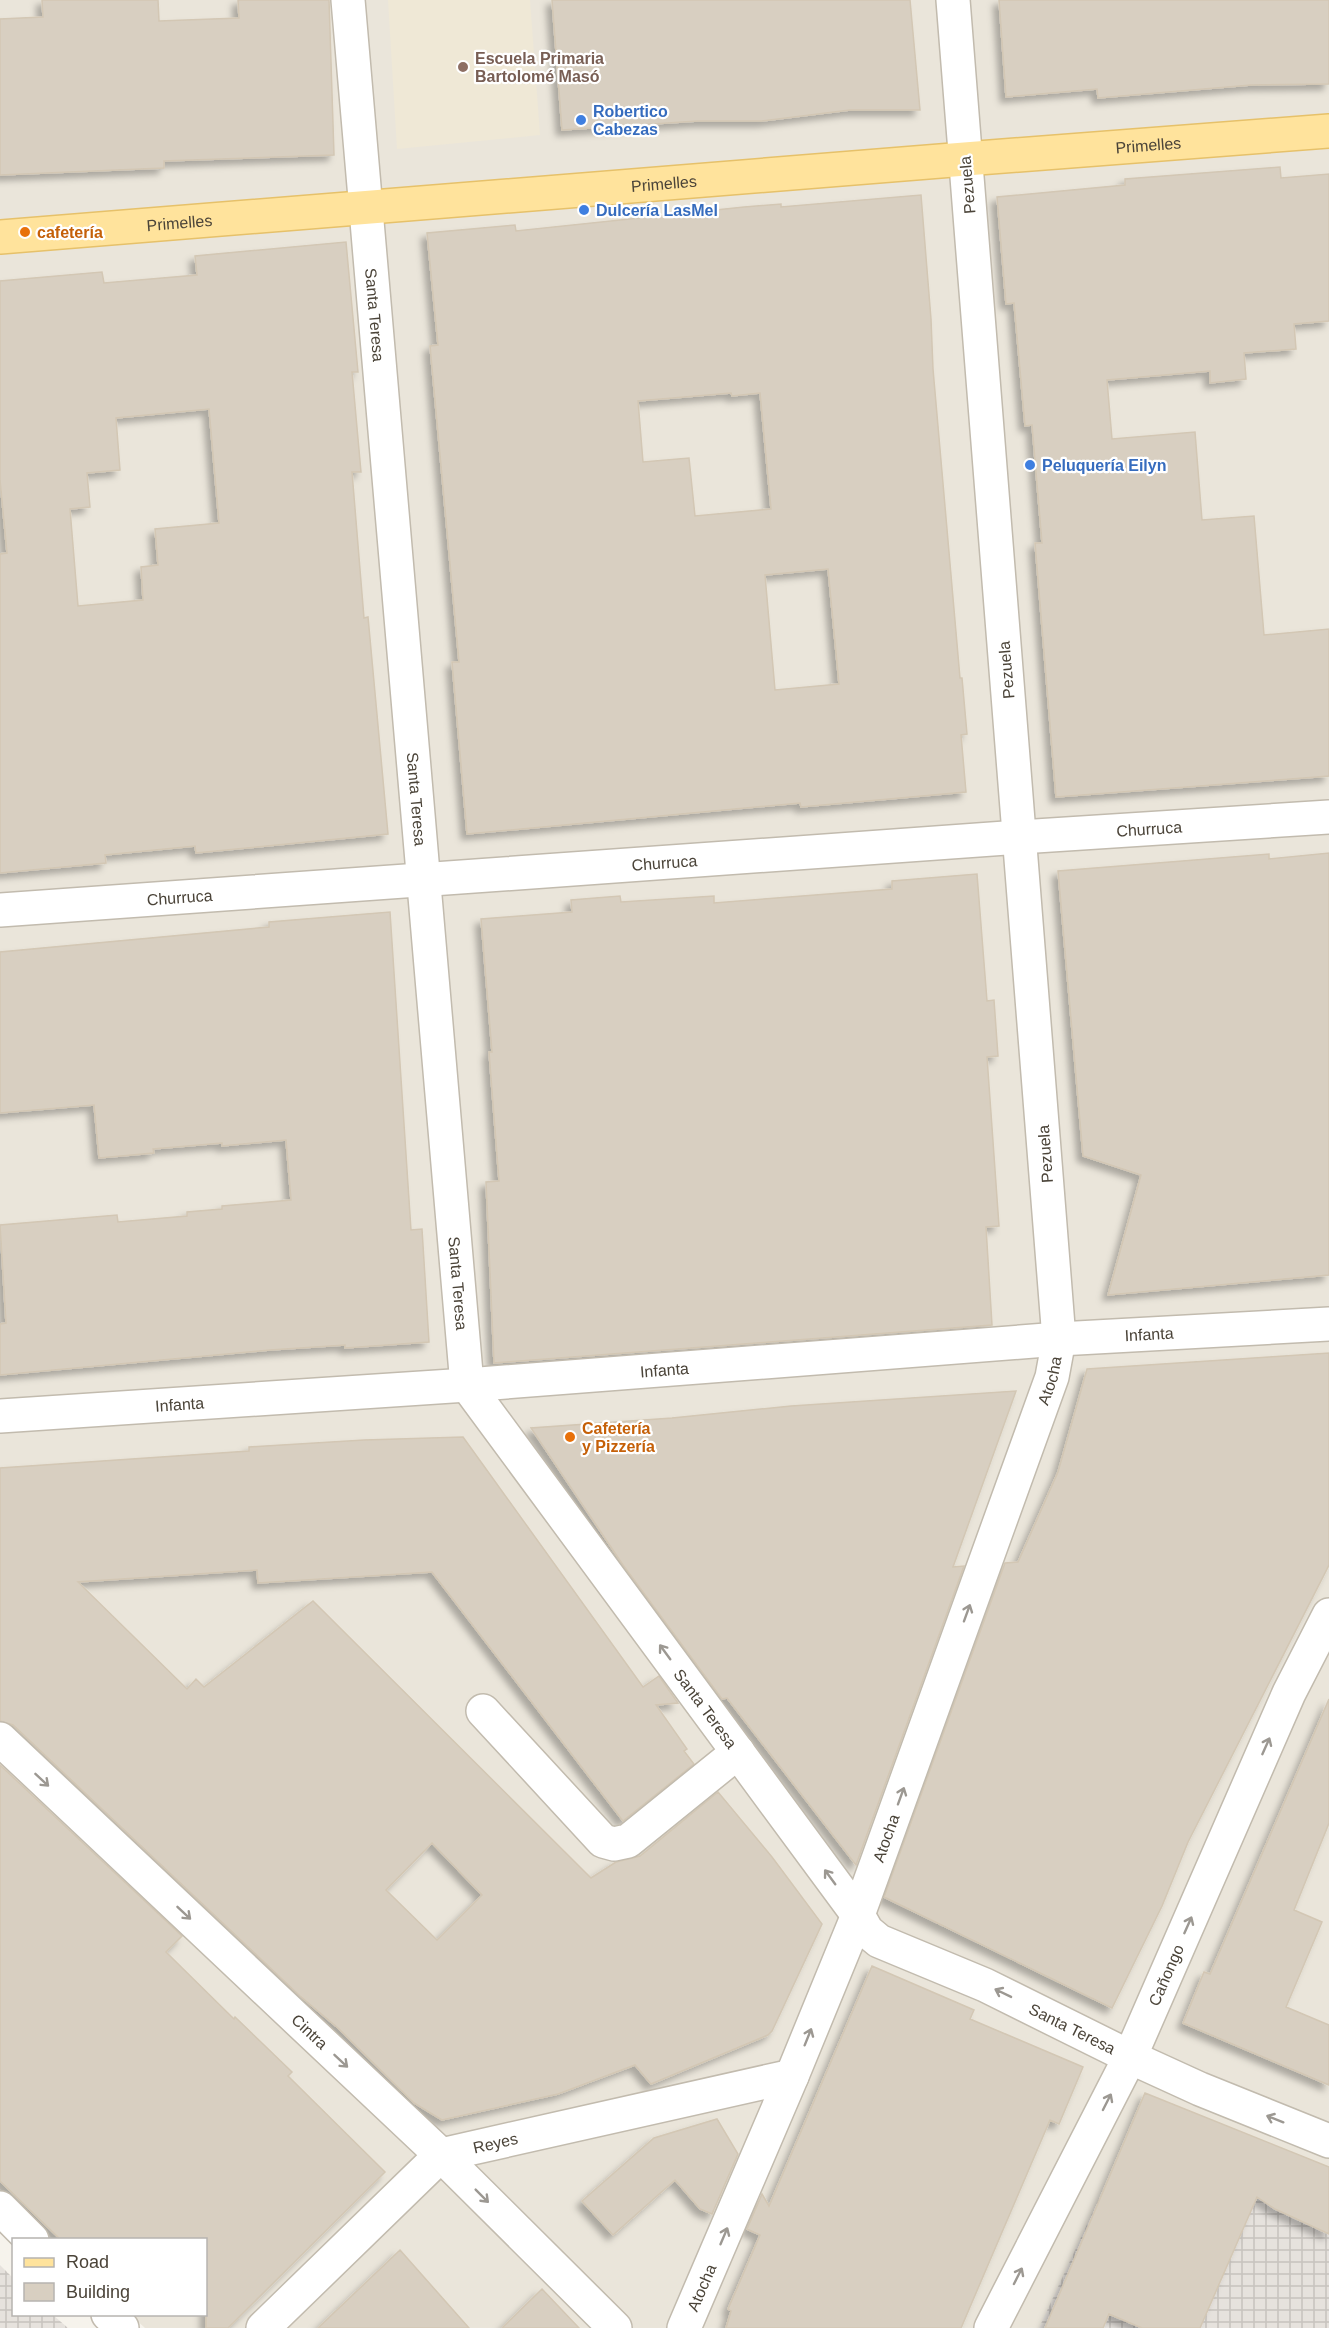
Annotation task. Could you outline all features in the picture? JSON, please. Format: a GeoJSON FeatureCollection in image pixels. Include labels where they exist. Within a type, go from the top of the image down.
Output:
{"type":"FeatureCollection","features":[{"type":"Feature","properties":{"kind":"main road","name":"Primelles"},"geometry":{"type":"LineString","coordinates":[[0,237],[1329,131]]}},
{"type":"Feature","properties":{"kind":"street","name":"Santa Teresa"},"geometry":{"type":"LineString","coordinates":[[348,0],[467,1385],[858,1915],[867,1931],[879,1941],[985,1985],[1200,2089],[1329,2141]]}},
{"type":"Feature","properties":{"kind":"street","name":"Pezuela"},"geometry":{"type":"LineString","coordinates":[[953,0],[1059,1340]]}},
{"type":"Feature","properties":{"kind":"street","name":"Churruca"},"geometry":{"type":"LineString","coordinates":[[0,910],[1329,817]]}},
{"type":"Feature","properties":{"kind":"street","name":"Infanta"},"geometry":{"type":"LineString","coordinates":[[0,1416],[467,1385],[1059,1340],[1329,1324]]}},
{"type":"Feature","properties":{"kind":"street","name":"Atocha"},"geometry":{"type":"LineString","coordinates":[[684,2328],[858,1915],[1052,1377],[1059,1340]]}},
{"type":"Feature","properties":{"kind":"street","name":"Cañongo"},"geometry":{"type":"LineString","coordinates":[[991,2328],[1130,2057],[1289,1693],[1329,1615]]}},
{"type":"Feature","properties":{"kind":"street"},"geometry":{"type":"LineString","coordinates":[[483,1711],[603,1841],[614,1844],[628,1841],[738,1752]]}},
{"type":"Feature","properties":{"kind":"street","name":"Cintra"},"geometry":{"type":"LineString","coordinates":[[3,1748],[441,2155],[615,2328]]}},
{"type":"Feature","properties":{"kind":"street","name":"Reyes"},"geometry":{"type":"LineString","coordinates":[[441,2155],[792,2076]]}},
{"type":"Feature","properties":{"kind":"street"},"geometry":{"type":"LineString","coordinates":[[263,2328],[441,2155]]}},
{"type":"Feature","properties":{"kind":"street"},"geometry":{"type":"LineString","coordinates":[[0,2208],[30,2238]]}},
{"type":"Feature","properties":{"kind":"street"},"geometry":{"type":"LineString","coordinates":[[110,2316],[122,2328]]}},
{"type":"Feature","properties":{"kind":"shaded area"},"geometry":{"type":"Polygon","coordinates":[[[0,0],[1329,0],[1329,2328],[145,2328],[132,2316],[207,2316],[207,2238],[52,2238],[0,2189],[0,0]]]}},
{"type":"Feature","properties":{"kind":"shaded area","name":"Escuela Primaria Bartolomé Masó"},"geometry":{"type":"Polygon","coordinates":[[[388,0],[530,0],[540,135],[397,149],[388,0]]]}},
{"type":"Feature","properties":{"kind":"shaded area"},"geometry":{"type":"Polygon","coordinates":[[[1126,2140],[1257,2197],[1275,2209],[1329,2234],[1329,2328],[1039,2328],[1126,2140]]]}},
{"type":"Feature","properties":{"kind":"shaded area"},"geometry":{"type":"Polygon","coordinates":[[[0,2265],[12,2277],[12,2316],[54,2316],[68,2328],[0,2328],[0,2265]]]}},
{"type":"Feature","properties":{"kind":"building"},"geometry":{"type":"Polygon","coordinates":[[[42,0],[158,0],[159,21],[239,18],[238,0],[329,0],[334,155],[164,161],[164,168],[0,175],[0,19],[43,17],[42,0]]]}},
{"type":"Feature","properties":{"kind":"building"},"geometry":{"type":"Polygon","coordinates":[[[552,0],[910,0],[920,110],[850,110],[762,121],[698,121],[562,130],[552,0]]]}},
{"type":"Feature","properties":{"kind":"building"},"geometry":{"type":"Polygon","coordinates":[[[999,0],[1329,0],[1329,84],[1251,85],[1098,98],[1097,89],[1006,97],[999,0]]]}},
{"type":"Feature","properties":{"kind":"building"},"geometry":{"type":"Polygon","coordinates":[[[1280,167],[1281,178],[1329,174],[1329,321],[1294,324],[1296,349],[1244,353],[1246,379],[1210,383],[1210,371],[1107,380],[1112,439],[1195,432],[1202,520],[1254,516],[1264,635],[1329,629],[1329,776],[1056,797],[1035,543],[1042,543],[1032,425],[1025,426],[1014,303],[1006,304],[997,197],[1125,185],[1125,179],[1280,167]]]}},
{"type":"Feature","properties":{"kind":"building"},"geometry":{"type":"Polygon","coordinates":[[[921,195],[933,369],[967,734],[961,735],[966,792],[801,807],[800,803],[467,834],[452,662],[459,662],[430,346],[438,345],[427,233],[515,225],[516,231],[744,207],[781,204],[781,207],[921,195]],[[731,393],[638,401],[643,462],[689,458],[695,516],[771,509],[760,393],[732,396],[731,393]],[[828,569],[765,575],[775,690],[839,684],[828,569]]]}},
{"type":"Feature","properties":{"kind":"building"},"geometry":{"type":"Polygon","coordinates":[[[346,242],[358,372],[352,372],[361,472],[352,472],[364,618],[368,617],[388,834],[196,853],[195,846],[105,855],[106,863],[0,873],[0,554],[7,553],[0,480],[0,281],[102,272],[104,283],[197,275],[195,256],[346,242]],[[209,409],[116,418],[120,470],[87,473],[90,507],[70,509],[78,606],[143,600],[141,567],[158,565],[155,529],[219,523],[209,409]]]}},
{"type":"Feature","properties":{"kind":"building"},"geometry":{"type":"Polygon","coordinates":[[[1329,853],[1329,1275],[1108,1295],[1141,1175],[1083,1156],[1058,871],[1269,854],[1269,859],[1329,853]]]}},
{"type":"Feature","properties":{"kind":"building"},"geometry":{"type":"Polygon","coordinates":[[[977,874],[987,1001],[994,1000],[998,1056],[987,1057],[999,1226],[986,1227],[992,1325],[494,1363],[486,1182],[499,1181],[489,1052],[492,1052],[481,919],[572,912],[571,900],[620,896],[621,902],[714,896],[714,903],[892,889],[892,881],[977,874]]]}},
{"type":"Feature","properties":{"kind":"building"},"geometry":{"type":"Polygon","coordinates":[[[390,912],[411,1230],[422,1229],[429,1342],[270,1350],[0,1375],[0,1324],[6,1323],[0,1225],[117,1215],[118,1222],[187,1216],[187,1212],[222,1209],[222,1206],[291,1200],[286,1140],[153,1149],[154,1153],[99,1158],[94,1105],[0,1113],[0,952],[269,927],[269,922],[390,912]]]}},
{"type":"Feature","properties":{"kind":"building"},"geometry":{"type":"Polygon","coordinates":[[[1329,1353],[1329,1565],[1188,1842],[1162,1906],[1112,2008],[884,1897],[1005,1563],[1018,1562],[1058,1472],[1087,1369],[1329,1353]]]}},
{"type":"Feature","properties":{"kind":"building"},"geometry":{"type":"Polygon","coordinates":[[[1016,1391],[953,1567],[964,1566],[856,1865],[727,1698],[722,1699],[623,1565],[531,1428],[672,1418],[791,1406],[1016,1391]]]}},
{"type":"Feature","properties":{"kind":"building"},"geometry":{"type":"Polygon","coordinates":[[[463,1437],[643,1687],[659,1676],[678,1703],[656,1705],[687,1749],[684,1751],[694,1764],[623,1821],[432,1572],[258,1583],[257,1570],[78,1582],[187,1689],[196,1679],[204,1687],[313,1601],[591,1878],[616,1862],[640,1856],[718,1792],[772,1857],[822,1924],[772,2031],[768,2035],[651,2084],[635,2065],[558,2094],[442,2120],[414,2103],[338,2028],[300,1996],[13,1725],[0,1721],[0,1468],[249,1451],[249,1447],[463,1437]],[[432,1843],[386,1890],[437,1940],[482,1895],[432,1843]]]}},
{"type":"Feature","properties":{"kind":"building"},"geometry":{"type":"Polygon","coordinates":[[[1329,1699],[1329,1823],[1294,1910],[1322,1922],[1286,2007],[1329,2025],[1329,2085],[1183,2023],[1204,1972],[1210,1974],[1329,1699]]]}},
{"type":"Feature","properties":{"kind":"building"},"geometry":{"type":"Polygon","coordinates":[[[0,1765],[182,1936],[166,1952],[292,2072],[288,2076],[385,2172],[228,2328],[206,2328],[207,2238],[59,2238],[0,2181],[0,1765]]]}},
{"type":"Feature","properties":{"kind":"building"},"geometry":{"type":"Polygon","coordinates":[[[872,1966],[974,2010],[970,2019],[1083,2067],[1059,2124],[1050,2120],[961,2328],[726,2328],[731,2311],[728,2309],[760,2235],[747,2229],[762,2194],[769,2206],[872,1966]]]}},
{"type":"Feature","properties":{"kind":"building"},"geometry":{"type":"Polygon","coordinates":[[[1145,2093],[1329,2167],[1329,2234],[1275,2209],[1257,2197],[1200,2328],[1142,2328],[1109,2314],[1103,2328],[1045,2328],[1145,2093]]]}},
{"type":"Feature","properties":{"kind":"building"},"geometry":{"type":"Polygon","coordinates":[[[717,2119],[738,2154],[712,2214],[700,2209],[675,2180],[613,2235],[582,2201],[654,2138],[717,2119]]]}},
{"type":"Feature","properties":{"kind":"building"},"geometry":{"type":"Polygon","coordinates":[[[400,2250],[469,2328],[318,2328],[400,2250]]]}},
{"type":"Feature","properties":{"kind":"building"},"geometry":{"type":"Polygon","coordinates":[[[542,2289],[579,2328],[502,2328],[542,2289]]]}},
{"type":"Feature","properties":{"kind":"place","name":"Escuela Primaria Bartolomé Masó"},"geometry":{"type":"Point","coordinates":[463,67]}},
{"type":"Feature","properties":{"kind":"place","name":"Robertico Cabezas"},"geometry":{"type":"Point","coordinates":[581,120]}},
{"type":"Feature","properties":{"kind":"place","name":"Dulcería LasMel"},"geometry":{"type":"Point","coordinates":[584,210]}},
{"type":"Feature","properties":{"kind":"place","name":"cafetería"},"geometry":{"type":"Point","coordinates":[25,232]}},
{"type":"Feature","properties":{"kind":"place","name":"Peluquería Eilyn"},"geometry":{"type":"Point","coordinates":[1030,465]}},
{"type":"Feature","properties":{"kind":"place","name":"Cafetería y Pizzería"},"geometry":{"type":"Point","coordinates":[570,1437]}}]}
